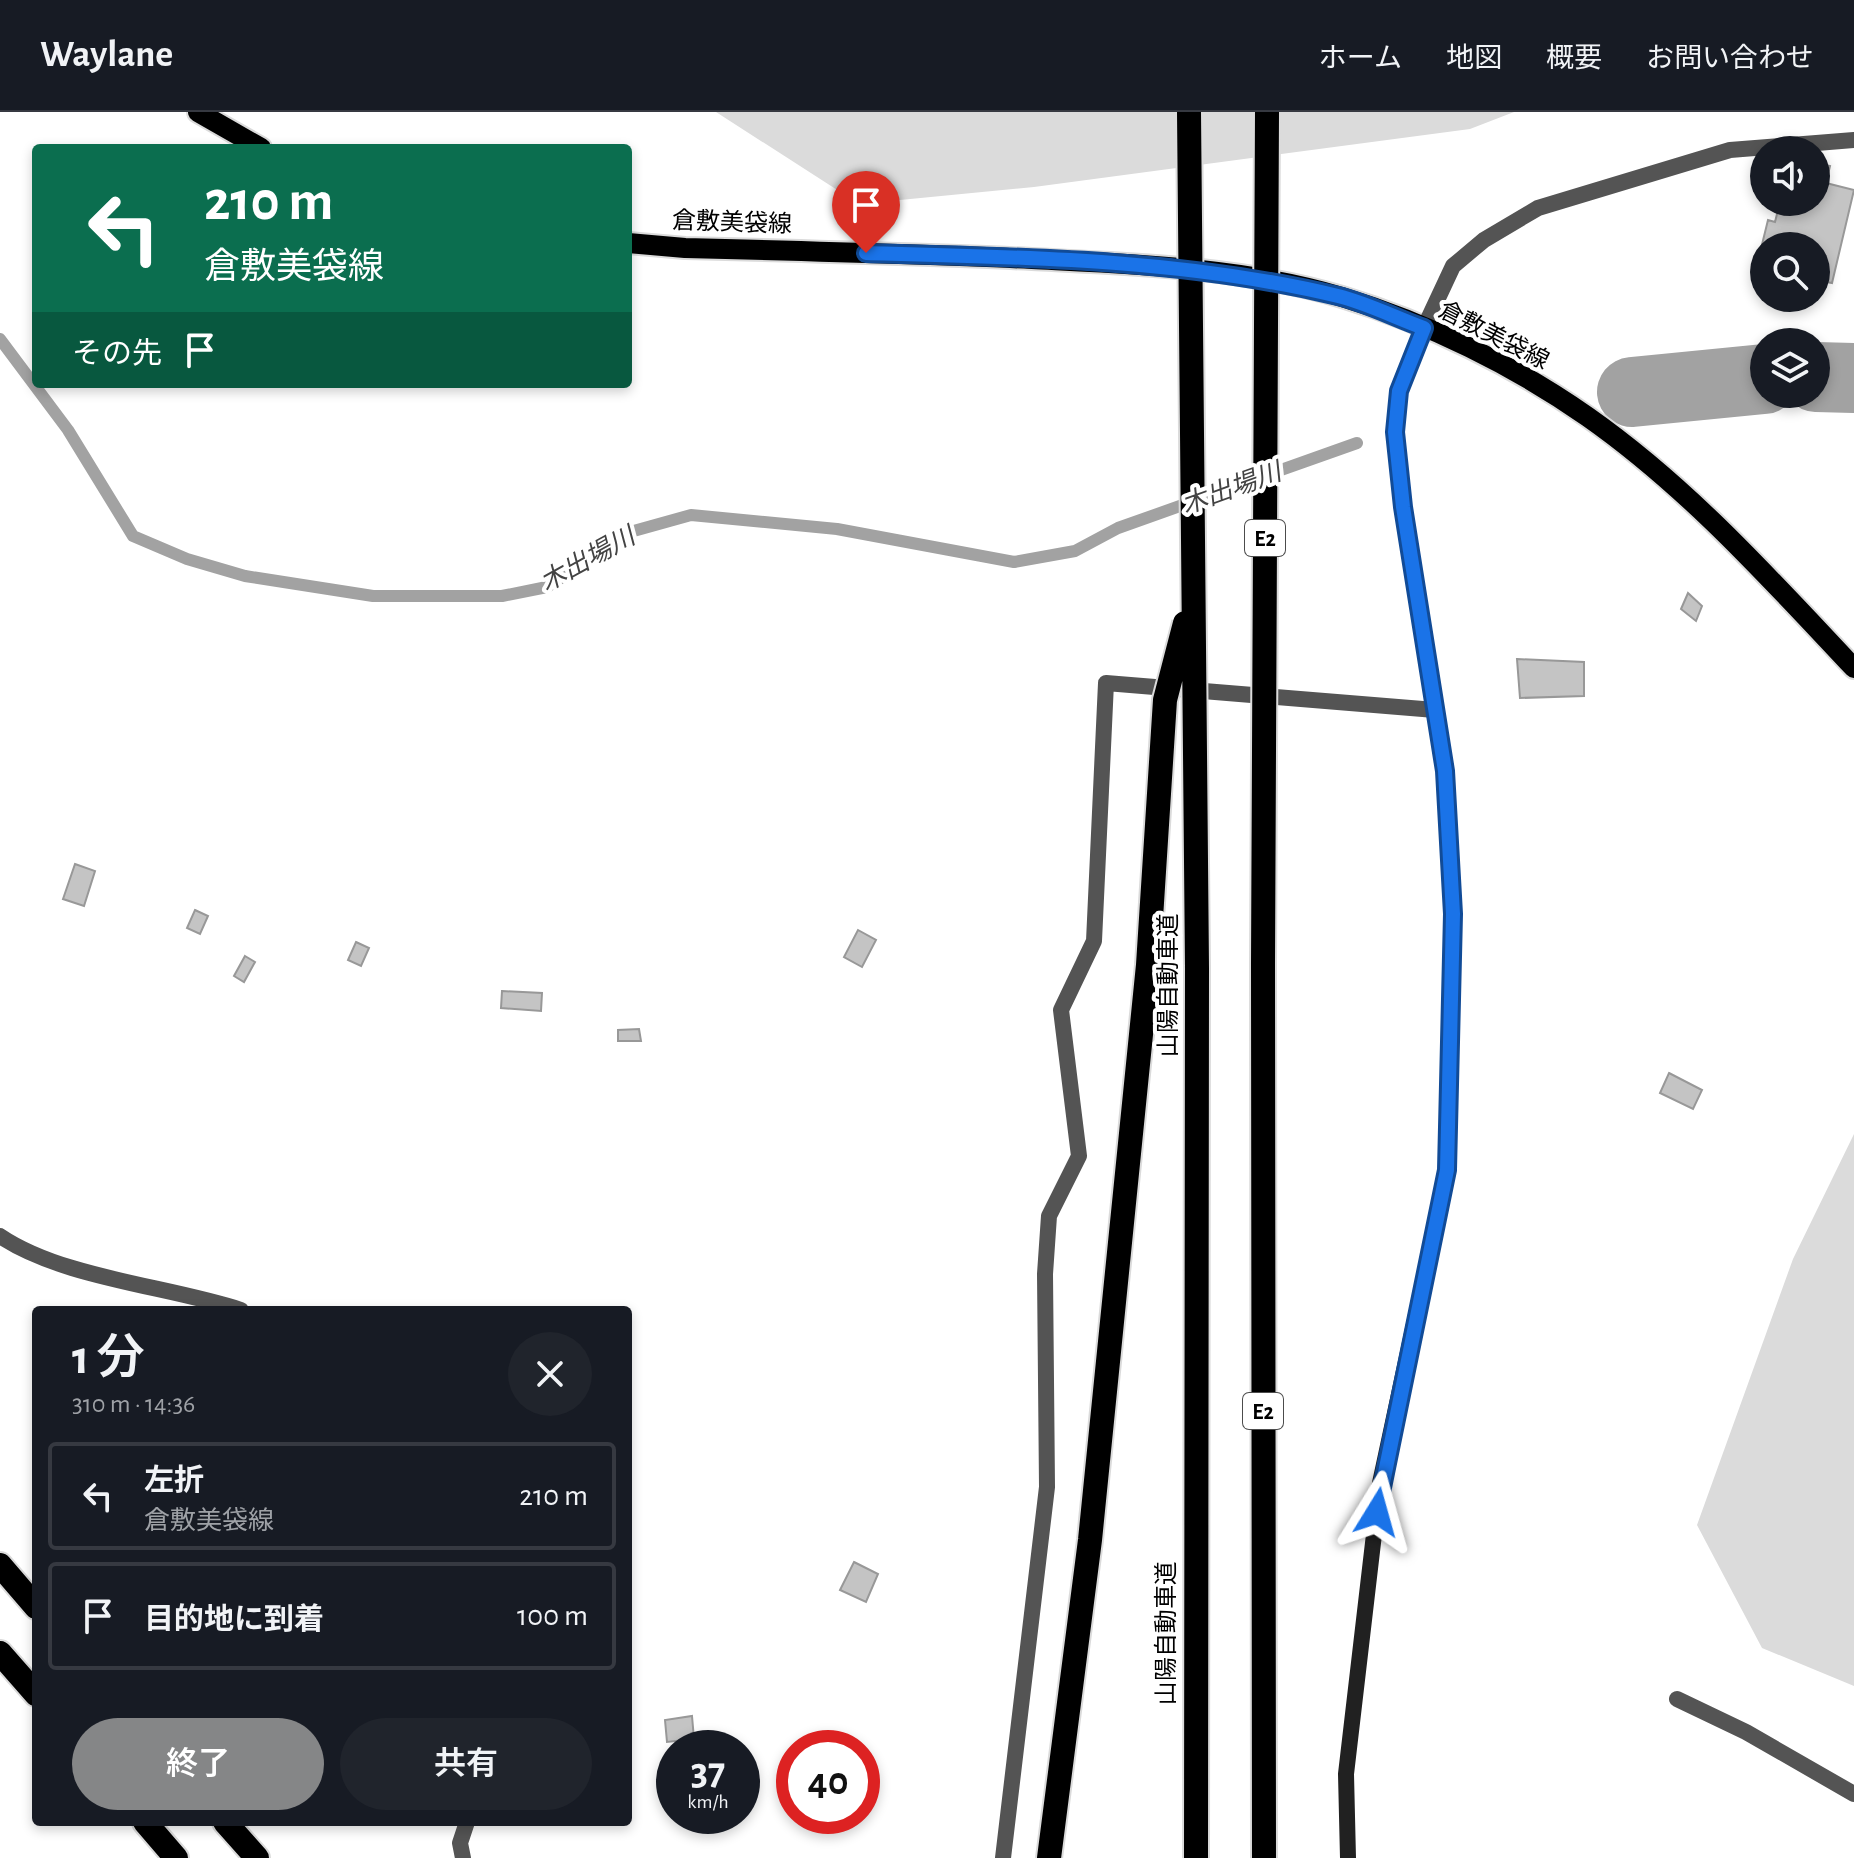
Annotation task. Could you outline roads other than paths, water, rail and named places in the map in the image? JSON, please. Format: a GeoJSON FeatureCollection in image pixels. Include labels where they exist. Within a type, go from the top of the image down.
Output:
{"type":"FeatureCollection","features":[{"type":"Feature","properties":{"kind":"highway","name":"山陽自動車道"},"geometry":{"type":"LineString","coordinates":[[1189,112],[1197,968],[1196,1858]]}},
{"type":"Feature","properties":{"kind":"highway","name":"E2"},"geometry":{"type":"LineString","coordinates":[[1265,1858],[1263,964],[1267,112]]}},
{"type":"Feature","properties":{"kind":"highway"},"geometry":{"type":"LineString","coordinates":[[1049,1858],[1092,1525],[1148,965],[1165,700],[1194,588]]}},
{"type":"Feature","properties":{"kind":"highway"},"geometry":{"type":"LineString","coordinates":[[0,1565],[32,1602]]}},
{"type":"Feature","properties":{"kind":"highway"},"geometry":{"type":"LineString","coordinates":[[0,1653],[32,1689]]}},
{"type":"Feature","properties":{"kind":"highway"},"geometry":{"type":"LineString","coordinates":[[148,1826],[176,1858]]}},
{"type":"Feature","properties":{"kind":"highway"},"geometry":{"type":"LineString","coordinates":[[229,1826],[257,1858]]}},
{"type":"Feature","properties":{"kind":"main road"},"geometry":{"type":"LineString","coordinates":[[198,112],[254,144]]}},
{"type":"Feature","properties":{"kind":"main road","name":"倉敷美袋線"},"geometry":{"type":"LineString","coordinates":[[632,243],[685,248],[1125,263],[1244,277],[1341,297],[1424,328],[1509,368],[1588,417],[1676,485],[1854,668]]}},
{"type":"Feature","properties":{"kind":"street"},"geometry":{"type":"LineString","coordinates":[[1348,1858],[1346,1774],[1380,1483],[1447,1170],[1453,914],[1445,771],[1395,432],[1399,391],[1453,266],[1484,240],[1538,208],[1730,150],[1854,140]]}},
{"type":"Feature","properties":{"kind":"street"},"geometry":{"type":"LineString","coordinates":[[1003,1858],[1047,1487],[1045,1274],[1049,1216],[1079,1156],[1061,1010],[1094,941],[1106,683],[1435,710]]}},
{"type":"Feature","properties":{"kind":"street"},"geometry":{"type":"LineString","coordinates":[[0,1236],[18,1248],[61,1263],[226,1306]]}},
{"type":"Feature","properties":{"kind":"street"},"geometry":{"type":"LineString","coordinates":[[1677,1699],[1746,1732],[1854,1794]]}},
{"type":"Feature","properties":{"kind":"street"},"geometry":{"type":"LineString","coordinates":[[463,1858],[460,1843],[466,1826]]}},
{"type":"Feature","properties":{"kind":"waterway","name":"木出場川"},"geometry":{"type":"LineString","coordinates":[[0,339],[32,382]]}},
{"type":"Feature","properties":{"kind":"waterway","name":"木出場川"},"geometry":{"type":"LineString","coordinates":[[1830,377],[1854,378]]}},
{"type":"Feature","properties":{"kind":"waterway","name":"木出場川"},"geometry":{"type":"LineString","coordinates":[[1632,392],[1750,380]]}},
{"type":"Feature","properties":{"kind":"waterway","name":"木出場川"},"geometry":{"type":"LineString","coordinates":[[37,388],[68,430],[133,536],[187,559],[245,576],[373,596],[502,596],[547,587],[630,532],[691,515],[837,529],[1014,562],[1075,551],[1118,528],[1357,443]]}}]}
